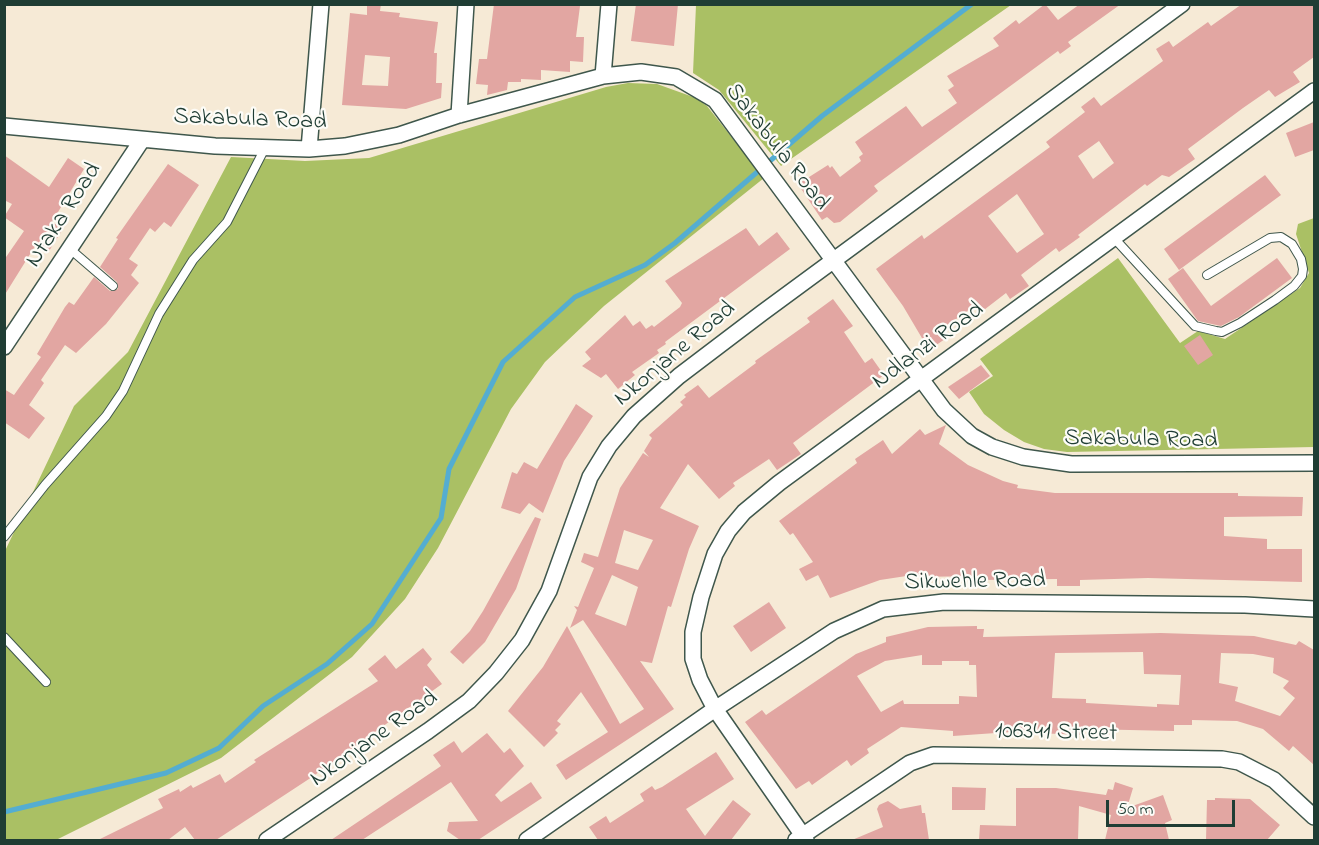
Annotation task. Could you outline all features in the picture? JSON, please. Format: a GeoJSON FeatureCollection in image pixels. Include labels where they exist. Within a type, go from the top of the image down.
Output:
{"type":"FeatureCollection","features":[{"type":"Feature","properties":{"kind":"street"},"geometry":{"type":"LineString","coordinates":[[309,149],[321,4]]}},
{"type":"Feature","properties":{"kind":"street"},"geometry":{"type":"LineString","coordinates":[[459,115],[466,4]]}},
{"type":"Feature","properties":{"kind":"street"},"geometry":{"type":"LineString","coordinates":[[603,76],[609,4]]}},
{"type":"Feature","properties":{"kind":"street","name":"Nkonjane Road"},"geometry":{"type":"LineString","coordinates":[[267,840],[428,731],[469,701],[489,680],[522,640],[549,591],[590,477],[609,446],[634,416],[679,376],[1182,4]]}},
{"type":"Feature","properties":{"kind":"street","name":"Sakabula Road"},"geometry":{"type":"LineString","coordinates":[[4,126],[142,140],[309,149],[345,146],[399,135],[459,115],[603,76],[624,73],[660,73],[676,76],[715,100],[944,410],[972,436],[992,447],[1023,457],[1071,464],[1314,463]]}},
{"type":"Feature","properties":{"kind":"street","name":"Ndlanzi Road"},"geometry":{"type":"LineString","coordinates":[[715,709],[700,680],[693,659],[693,632],[715,554],[728,531],[744,512],[779,483],[1314,91]]}},
{"type":"Feature","properties":{"kind":"street","name":"Ntaka Road"},"geometry":{"type":"LineString","coordinates":[[4,347],[142,140]]}},
{"type":"Feature","properties":{"kind":"street","name":"Sikwehle Road"},"geometry":{"type":"LineString","coordinates":[[527,840],[715,709],[834,631],[883,609],[911,604],[1245,605],[1314,609]]}},
{"type":"Feature","properties":{"kind":"street","name":"106341 Street"},"geometry":{"type":"LineString","coordinates":[[715,709],[801,839],[904,766],[920,758],[933,755],[1222,759],[1239,762],[1274,780],[1314,817]]}},
{"type":"Feature","properties":{"kind":"lane"},"geometry":{"type":"LineString","coordinates":[[4,537],[45,485],[106,416],[123,391],[159,314],[193,260],[226,222],[265,148]]}},
{"type":"Feature","properties":{"kind":"lane"},"geometry":{"type":"LineString","coordinates":[[1114,238],[1195,326],[1222,332],[1240,323],[1294,286],[1302,276],[1303,269],[1301,259],[1292,244],[1281,237],[1270,238],[1207,275]]}},
{"type":"Feature","properties":{"kind":"lane"},"geometry":{"type":"LineString","coordinates":[[70,249],[113,286]]}},
{"type":"Feature","properties":{"kind":"lane"},"geometry":{"type":"LineString","coordinates":[[4,637],[46,682]]}},
{"type":"Feature","properties":{"kind":"green space"},"geometry":{"type":"Polygon","coordinates":[[[696,4],[1011,5],[781,166],[719,90],[693,73],[696,4]]]}},
{"type":"Feature","properties":{"kind":"green space"},"geometry":{"type":"Polygon","coordinates":[[[628,83],[657,84],[696,98],[707,106],[764,178],[604,306],[545,362],[511,409],[438,548],[405,599],[352,657],[221,758],[56,840],[5,840],[5,551],[74,406],[128,352],[231,157],[305,161],[369,158],[606,87],[628,83]]]}},
{"type":"Feature","properties":{"kind":"green space"},"geometry":{"type":"Polygon","coordinates":[[[1314,218],[1314,447],[1067,452],[1044,449],[1024,442],[1004,430],[984,414],[969,392],[993,376],[980,359],[1118,258],[1180,343],[1198,331],[1225,339],[1300,288],[1309,273],[1296,234],[1298,224],[1314,218]]]}},
{"type":"Feature","properties":{"kind":"building"},"geometry":{"type":"Polygon","coordinates":[[[367,4],[381,4],[380,11],[400,13],[399,17],[438,22],[434,53],[437,53],[436,83],[442,83],[441,98],[406,109],[342,105],[350,13],[367,15],[367,4]],[[365,55],[362,85],[388,86],[390,57],[365,55]]]}},
{"type":"Feature","properties":{"kind":"building"},"geometry":{"type":"Polygon","coordinates":[[[494,4],[580,6],[576,37],[584,37],[583,62],[570,61],[570,72],[541,70],[541,80],[521,79],[521,82],[508,82],[507,90],[487,95],[488,85],[476,84],[479,59],[487,59],[494,4]]]}},
{"type":"Feature","properties":{"kind":"building"},"geometry":{"type":"Polygon","coordinates":[[[636,4],[678,4],[674,46],[631,41],[636,4]]]}},
{"type":"Feature","properties":{"kind":"building"},"geometry":{"type":"Polygon","coordinates":[[[1045,4],[1058,20],[1080,4],[1121,4],[1068,42],[1071,46],[1060,54],[1058,51],[874,186],[878,191],[840,222],[834,223],[827,217],[822,220],[798,184],[828,165],[830,168],[832,166],[840,177],[861,161],[859,157],[863,154],[855,142],[906,106],[922,127],[957,103],[948,90],[954,86],[947,76],[999,46],[993,38],[1016,20],[1019,24],[1045,4]]]}},
{"type":"Feature","properties":{"kind":"building"},"geometry":{"type":"Polygon","coordinates":[[[1242,4],[1314,4],[1314,57],[1293,72],[1300,82],[1275,97],[1269,90],[1243,108],[1188,149],[1195,159],[1169,177],[1162,175],[1147,186],[1145,184],[1078,235],[1080,237],[1059,252],[1056,248],[1021,275],[1029,286],[1010,299],[1006,293],[980,313],[975,306],[940,330],[945,339],[929,350],[903,306],[876,269],[922,235],[924,239],[1050,147],[1046,142],[1085,112],[1081,107],[1094,97],[1101,106],[1163,61],[1156,49],[1169,41],[1173,47],[1208,22],[1211,26],[1242,4]],[[1099,141],[1078,156],[1093,179],[1114,163],[1099,141]],[[1017,194],[988,216],[1017,253],[1044,234],[1017,194]]]}},
{"type":"Feature","properties":{"kind":"building"},"geometry":{"type":"Polygon","coordinates":[[[1314,122],[1314,150],[1295,157],[1286,133],[1314,122]]]}},
{"type":"Feature","properties":{"kind":"building"},"geometry":{"type":"Polygon","coordinates":[[[4,155],[49,187],[68,158],[84,169],[52,222],[63,229],[49,251],[37,243],[4,296],[4,260],[24,231],[4,217],[12,204],[4,200],[4,155]]]}},
{"type":"Feature","properties":{"kind":"building"},"geometry":{"type":"Polygon","coordinates":[[[168,164],[199,185],[171,227],[164,222],[155,232],[150,228],[129,259],[138,265],[131,275],[139,283],[106,324],[76,353],[65,345],[41,380],[44,383],[29,405],[45,418],[29,439],[4,422],[4,389],[14,395],[41,357],[37,354],[65,307],[69,302],[74,305],[94,277],[110,291],[118,289],[117,282],[100,267],[118,239],[116,238],[168,164]]]}},
{"type":"Feature","properties":{"kind":"building"},"geometry":{"type":"Polygon","coordinates":[[[1265,175],[1281,195],[1179,270],[1164,249],[1265,175]]]}},
{"type":"Feature","properties":{"kind":"building"},"geometry":{"type":"Polygon","coordinates":[[[746,228],[759,246],[777,232],[790,249],[665,342],[666,344],[657,350],[659,353],[632,372],[635,375],[618,389],[606,374],[601,378],[582,366],[591,359],[585,352],[625,315],[633,326],[640,321],[646,329],[652,325],[654,327],[680,307],[682,303],[665,281],[746,228]]]}},
{"type":"Feature","properties":{"kind":"building"},"geometry":{"type":"Polygon","coordinates":[[[1277,258],[1292,278],[1239,317],[1221,326],[1198,321],[1168,279],[1183,268],[1211,306],[1277,258]]]}},
{"type":"Feature","properties":{"kind":"building"},"geometry":{"type":"Polygon","coordinates":[[[833,299],[853,326],[844,332],[865,363],[872,358],[884,375],[793,443],[801,454],[777,470],[769,459],[733,483],[735,486],[719,499],[688,464],[660,508],[699,526],[689,549],[671,607],[668,606],[652,663],[640,661],[674,709],[566,780],[556,765],[608,732],[581,692],[557,721],[561,724],[555,730],[558,733],[544,747],[508,711],[543,667],[567,626],[620,724],[644,709],[583,620],[570,628],[577,610],[574,606],[578,607],[594,568],[581,562],[584,553],[598,557],[620,488],[643,453],[649,457],[644,451],[652,438],[649,435],[683,405],[680,402],[686,397],[684,395],[698,385],[709,398],[756,363],[755,361],[810,322],[807,318],[833,299]],[[624,530],[615,563],[638,570],[653,540],[624,530]],[[612,575],[595,614],[626,626],[638,587],[612,575]]]}},
{"type":"Feature","properties":{"kind":"building"},"geometry":{"type":"Polygon","coordinates":[[[1200,335],[1213,355],[1198,365],[1184,346],[1200,335]]]}},
{"type":"Feature","properties":{"kind":"building"},"geometry":{"type":"Polygon","coordinates":[[[981,365],[990,376],[959,399],[948,387],[981,365]]]}},
{"type":"Feature","properties":{"kind":"building"},"geometry":{"type":"Polygon","coordinates":[[[576,404],[593,416],[564,461],[543,513],[529,503],[520,514],[501,508],[512,472],[517,474],[524,462],[537,469],[576,404]]]}},
{"type":"Feature","properties":{"kind":"building"},"geometry":{"type":"Polygon","coordinates":[[[946,425],[939,444],[968,465],[1003,481],[1018,485],[1017,488],[1055,493],[1238,493],[1238,496],[1303,497],[1302,516],[1224,517],[1224,536],[1267,539],[1267,549],[1302,549],[1302,582],[1148,578],[1080,580],[1080,586],[1057,586],[1057,579],[981,580],[981,576],[913,577],[913,575],[880,580],[830,598],[818,575],[806,581],[799,569],[813,562],[793,533],[790,535],[779,521],[857,463],[855,459],[883,440],[892,454],[920,429],[925,435],[946,425]]]}},
{"type":"Feature","properties":{"kind":"building"},"geometry":{"type":"Polygon","coordinates":[[[535,517],[541,519],[516,589],[485,642],[463,664],[450,652],[470,631],[483,611],[535,517]]]}},
{"type":"Feature","properties":{"kind":"building"},"geometry":{"type":"Polygon","coordinates":[[[769,602],[786,628],[751,652],[733,626],[769,602]]]}},
{"type":"Feature","properties":{"kind":"building"},"geometry":{"type":"Polygon","coordinates":[[[977,626],[977,629],[984,629],[983,637],[1161,633],[1254,636],[1296,645],[1299,641],[1314,650],[1314,765],[1293,746],[1289,751],[1263,729],[1237,721],[1192,720],[1192,725],[1174,725],[1174,731],[1085,729],[1085,735],[1010,732],[953,736],[953,731],[901,727],[867,749],[869,753],[851,766],[847,760],[812,785],[809,781],[796,789],[745,722],[762,710],[766,715],[856,654],[886,642],[886,637],[928,627],[977,626]],[[1143,652],[1055,653],[1052,698],[1086,699],[1086,703],[1157,707],[1157,704],[1179,705],[1181,675],[1144,674],[1143,652]],[[1221,653],[1219,683],[1238,687],[1235,701],[1280,716],[1295,698],[1283,688],[1289,681],[1273,673],[1274,658],[1253,654],[1221,653]],[[922,655],[885,661],[857,676],[881,712],[903,700],[904,704],[959,704],[959,696],[977,697],[976,665],[969,665],[969,661],[942,661],[942,665],[922,665],[922,655]]]}},
{"type":"Feature","properties":{"kind":"building"},"geometry":{"type":"Polygon","coordinates":[[[423,648],[432,659],[427,665],[442,684],[312,777],[216,840],[195,840],[185,827],[168,840],[98,840],[163,808],[158,799],[179,789],[180,792],[191,785],[193,788],[220,774],[225,783],[256,762],[254,760],[378,681],[368,669],[385,655],[396,669],[423,648]]]}},
{"type":"Feature","properties":{"kind":"building"},"geometry":{"type":"Polygon","coordinates":[[[487,733],[504,753],[510,748],[524,766],[495,795],[501,802],[531,782],[542,798],[478,840],[460,840],[447,831],[449,822],[478,821],[451,782],[362,840],[331,840],[441,766],[433,755],[454,741],[462,753],[487,733]]]}},
{"type":"Feature","properties":{"kind":"building"},"geometry":{"type":"Polygon","coordinates":[[[716,752],[734,779],[686,809],[705,836],[733,800],[751,814],[731,840],[598,840],[589,827],[606,816],[610,823],[644,801],[640,794],[652,786],[655,790],[662,787],[716,752]]]}},
{"type":"Feature","properties":{"kind":"building"},"geometry":{"type":"Polygon","coordinates":[[[1115,782],[1133,788],[1127,808],[1163,795],[1172,820],[1165,823],[1169,840],[1105,840],[1111,815],[1079,806],[1078,840],[979,840],[980,825],[1016,826],[1016,788],[1056,788],[1106,795],[1108,789],[1113,790],[1115,782]]]}},
{"type":"Feature","properties":{"kind":"building"},"geometry":{"type":"Polygon","coordinates":[[[952,787],[986,788],[985,810],[952,810],[952,787]]]}},
{"type":"Feature","properties":{"kind":"building"},"geometry":{"type":"Polygon","coordinates":[[[1215,798],[1250,799],[1280,825],[1267,840],[1206,840],[1207,800],[1215,800],[1215,798]]]}},
{"type":"Feature","properties":{"kind":"building"},"geometry":{"type":"Polygon","coordinates":[[[888,801],[900,809],[921,805],[922,813],[925,813],[929,840],[852,840],[883,827],[877,809],[879,805],[888,801]]]}},
{"type":"Feature","properties":{"kind":"waterway"},"geometry":{"type":"LineString","coordinates":[[4,812],[166,773],[219,748],[263,706],[327,664],[372,624],[441,518],[449,469],[503,362],[575,297],[645,265],[675,243],[822,116],[972,4]]}}]}
